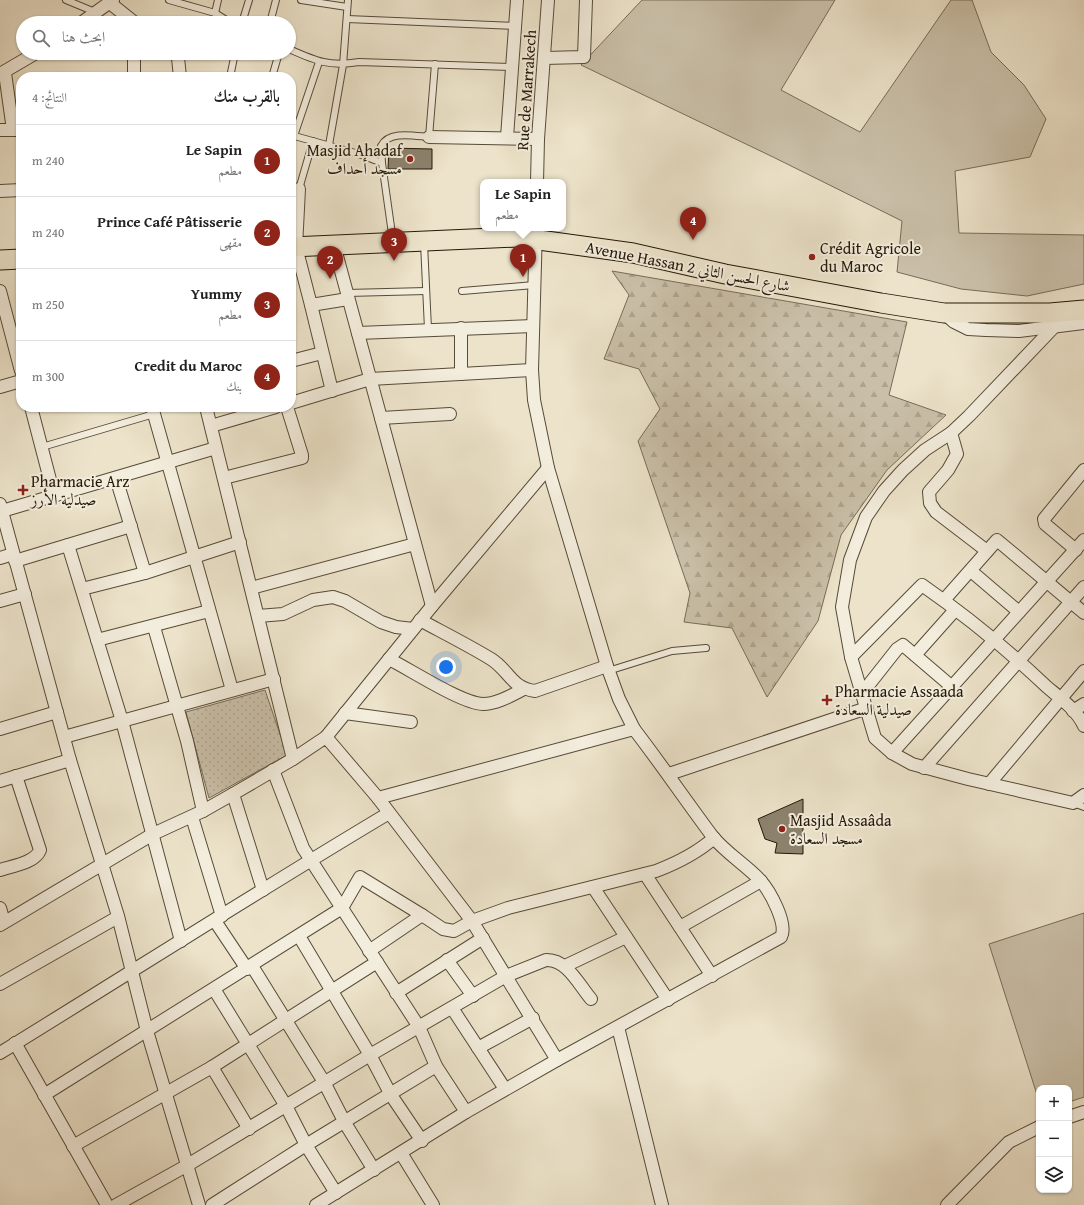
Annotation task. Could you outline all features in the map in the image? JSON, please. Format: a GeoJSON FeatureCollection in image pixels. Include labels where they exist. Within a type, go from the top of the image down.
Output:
{"type":"FeatureCollection","features":[{"type":"Feature","properties":{"kind":"main road","name":"Avenue Hassan 2 شارع الحسن الثاني"},"geometry":{"type":"LineString","coordinates":[[296,247],[517,237],[536,233],[772,283],[944,313],[1050,313],[1084,310]]}},
{"type":"Feature","properties":{"kind":"main road"},"geometry":{"type":"LineString","coordinates":[[0,260],[16,259]]}},
{"type":"Feature","properties":{"kind":"street"},"geometry":{"type":"LineString","coordinates":[[506,137],[517,0]]}},
{"type":"Feature","properties":{"kind":"street","name":"Rue de Marrakech"},"geometry":{"type":"LineString","coordinates":[[537,179],[538,139],[548,0]]}},
{"type":"Feature","properties":{"kind":"street"},"geometry":{"type":"LineString","coordinates":[[544,58],[584,57],[586,0]]}},
{"type":"Feature","properties":{"kind":"street"},"geometry":{"type":"LineString","coordinates":[[92,16],[111,2],[126,16]]}},
{"type":"Feature","properties":{"kind":"street"},"geometry":{"type":"LineString","coordinates":[[16,126],[3,74],[25,60]]}},
{"type":"Feature","properties":{"kind":"street"},"geometry":{"type":"LineString","coordinates":[[134,60],[134,72]]}},
{"type":"Feature","properties":{"kind":"street"},"geometry":{"type":"LineString","coordinates":[[178,60],[179,72]]}},
{"type":"Feature","properties":{"kind":"street"},"geometry":{"type":"LineString","coordinates":[[0,130],[16,130]]}},
{"type":"Feature","properties":{"kind":"street"},"geometry":{"type":"LineString","coordinates":[[429,138],[506,137],[538,139]]}},
{"type":"Feature","properties":{"kind":"street"},"geometry":{"type":"LineString","coordinates":[[296,218],[299,189]]}},
{"type":"Feature","properties":{"kind":"street"},"geometry":{"type":"LineString","coordinates":[[0,191],[16,190]]}},
{"type":"Feature","properties":{"kind":"street"},"geometry":{"type":"LineString","coordinates":[[316,1205],[505,1089],[781,937],[784,927],[782,918],[761,881],[714,838],[669,774],[634,729],[619,699],[607,668],[548,468],[534,400],[532,370],[536,233]]}},
{"type":"Feature","properties":{"kind":"street"},"geometry":{"type":"LineString","coordinates":[[334,245],[432,606]]}},
{"type":"Feature","properties":{"kind":"street"},"geometry":{"type":"LineString","coordinates":[[296,257],[311,305],[332,391]]}},
{"type":"Feature","properties":{"kind":"street"},"geometry":{"type":"LineString","coordinates":[[0,291],[16,332]]}},
{"type":"Feature","properties":{"kind":"street"},"geometry":{"type":"LineString","coordinates":[[311,305],[348,296]]}},
{"type":"Feature","properties":{"kind":"street"},"geometry":{"type":"LineString","coordinates":[[944,313],[954,322],[968,329],[1019,331],[1084,323]]}},
{"type":"Feature","properties":{"kind":"street"},"geometry":{"type":"LineString","coordinates":[[358,333],[533,326]]}},
{"type":"Feature","properties":{"kind":"street"},"geometry":{"type":"LineString","coordinates":[[461,328],[461,374]]}},
{"type":"Feature","properties":{"kind":"street"},"geometry":{"type":"LineString","coordinates":[[1053,328],[951,433],[925,450],[903,470],[884,491],[866,517],[850,560],[842,607],[852,657],[875,738],[892,753],[912,764],[924,768],[1079,805],[1084,795]]}},
{"type":"Feature","properties":{"kind":"street"},"geometry":{"type":"LineString","coordinates":[[296,360],[322,353]]}},
{"type":"Feature","properties":{"kind":"street"},"geometry":{"type":"LineString","coordinates":[[296,402],[370,379],[532,370]]}},
{"type":"Feature","properties":{"kind":"street"},"geometry":{"type":"LineString","coordinates":[[0,387],[16,382]]}},
{"type":"Feature","properties":{"kind":"street"},"geometry":{"type":"LineString","coordinates":[[32,412],[54,495]]}},
{"type":"Feature","properties":{"kind":"street"},"geometry":{"type":"LineString","coordinates":[[154,412],[232,690]]}},
{"type":"Feature","properties":{"kind":"street"},"geometry":{"type":"LineString","coordinates":[[207,412],[293,759]]}},
{"type":"Feature","properties":{"kind":"street"},"geometry":{"type":"LineString","coordinates":[[211,426],[259,412]]}},
{"type":"Feature","properties":{"kind":"street"},"geometry":{"type":"LineString","coordinates":[[224,478],[302,458],[289,412]]}},
{"type":"Feature","properties":{"kind":"street"},"geometry":{"type":"LineString","coordinates":[[381,418],[450,414]]}},
{"type":"Feature","properties":{"kind":"street"},"geometry":{"type":"LineString","coordinates":[[951,433],[957,454],[948,470],[930,492],[930,503],[936,512],[987,551]]}},
{"type":"Feature","properties":{"kind":"street"},"geometry":{"type":"LineString","coordinates":[[199,1205],[186,1166],[147,1031],[118,917],[70,760],[1,508],[116,478],[216,448]]}},
{"type":"Feature","properties":{"kind":"street"},"geometry":{"type":"LineString","coordinates":[[0,908],[2,923],[153,834],[192,817],[233,794],[293,759],[326,737],[416,625],[548,468]]}},
{"type":"Feature","properties":{"kind":"street"},"geometry":{"type":"LineString","coordinates":[[1076,550],[1045,524],[1044,519],[1084,470]]}},
{"type":"Feature","properties":{"kind":"street"},"geometry":{"type":"LineString","coordinates":[[116,478],[145,573]]}},
{"type":"Feature","properties":{"kind":"street"},"geometry":{"type":"LineString","coordinates":[[0,558],[14,557],[68,545],[131,526]]}},
{"type":"Feature","properties":{"kind":"street"},"geometry":{"type":"LineString","coordinates":[[944,600],[997,540],[1084,613]]}},
{"type":"Feature","properties":{"kind":"street"},"geometry":{"type":"LineString","coordinates":[[892,753],[951,686],[1048,582],[1084,540]]}},
{"type":"Feature","properties":{"kind":"street"},"geometry":{"type":"LineString","coordinates":[[82,589],[145,573],[240,542]]}},
{"type":"Feature","properties":{"kind":"street"},"geometry":{"type":"LineString","coordinates":[[251,588],[415,544]]}},
{"type":"Feature","properties":{"kind":"street"},"geometry":{"type":"LineString","coordinates":[[68,545],[122,721],[181,941]]}},
{"type":"Feature","properties":{"kind":"street"},"geometry":{"type":"LineString","coordinates":[[971,571],[1019,612]]}},
{"type":"Feature","properties":{"kind":"street"},"geometry":{"type":"LineString","coordinates":[[852,657],[922,585],[944,600],[1019,661],[1074,711],[1084,726]]}},
{"type":"Feature","properties":{"kind":"street"},"geometry":{"type":"LineString","coordinates":[[924,768],[1084,586]]}},
{"type":"Feature","properties":{"kind":"street"},"geometry":{"type":"LineString","coordinates":[[0,601],[25,594]]}},
{"type":"Feature","properties":{"kind":"street"},"geometry":{"type":"LineString","coordinates":[[258,616],[283,614],[313,600],[333,598],[345,601],[381,622],[396,627],[416,625],[493,660],[524,690]]}},
{"type":"Feature","properties":{"kind":"street"},"geometry":{"type":"LineString","coordinates":[[915,655],[955,610]]}},
{"type":"Feature","properties":{"kind":"street"},"geometry":{"type":"LineString","coordinates":[[97,640],[154,627],[209,611]]}},
{"type":"Feature","properties":{"kind":"street"},"geometry":{"type":"LineString","coordinates":[[154,627],[177,706],[203,811]]}},
{"type":"Feature","properties":{"kind":"street"},"geometry":{"type":"LineString","coordinates":[[862,692],[903,645],[951,686]]}},
{"type":"Feature","properties":{"kind":"street"},"geometry":{"type":"LineString","coordinates":[[389,659],[467,700],[484,704],[497,701],[524,690],[535,691],[607,668]]}},
{"type":"Feature","properties":{"kind":"street"},"geometry":{"type":"LineString","coordinates":[[989,784],[1084,672]]}},
{"type":"Feature","properties":{"kind":"street"},"geometry":{"type":"LineString","coordinates":[[64,737],[274,679]]}},
{"type":"Feature","properties":{"kind":"street"},"geometry":{"type":"LineString","coordinates":[[1074,711],[1084,704]]}},
{"type":"Feature","properties":{"kind":"street"},"geometry":{"type":"LineString","coordinates":[[669,774],[867,708]]}},
{"type":"Feature","properties":{"kind":"street"},"geometry":{"type":"LineString","coordinates":[[0,729],[57,712]]}},
{"type":"Feature","properties":{"kind":"street"},"geometry":{"type":"LineString","coordinates":[[345,713],[411,722]]}},
{"type":"Feature","properties":{"kind":"street"},"geometry":{"type":"LineString","coordinates":[[378,798],[634,729]]}},
{"type":"Feature","properties":{"kind":"street"},"geometry":{"type":"LineString","coordinates":[[326,737],[378,798],[472,921],[533,1018],[557,1060]]}},
{"type":"Feature","properties":{"kind":"street"},"geometry":{"type":"LineString","coordinates":[[0,781],[70,760]]}},
{"type":"Feature","properties":{"kind":"street"},"geometry":{"type":"LineString","coordinates":[[273,770],[303,848],[419,1027],[436,1066],[466,1112]]}},
{"type":"Feature","properties":{"kind":"street"},"geometry":{"type":"LineString","coordinates":[[0,870],[28,861],[35,857],[40,850],[16,776]]}},
{"type":"Feature","properties":{"kind":"street"},"geometry":{"type":"LineString","coordinates":[[233,794],[263,890]]}},
{"type":"Feature","properties":{"kind":"street"},"geometry":{"type":"LineString","coordinates":[[0,1053],[310,860],[389,813]]}},
{"type":"Feature","properties":{"kind":"street"},"geometry":{"type":"LineString","coordinates":[[192,817],[218,918],[249,967],[286,1020],[324,1082],[345,1123],[374,1170]]}},
{"type":"Feature","properties":{"kind":"street"},"geometry":{"type":"LineString","coordinates":[[44,1096],[342,908],[360,877],[422,915],[443,930],[451,932],[472,921],[508,908],[645,874],[674,864],[702,849],[714,838]]}},
{"type":"Feature","properties":{"kind":"street"},"geometry":{"type":"LineString","coordinates":[[645,874],[712,976]]}},
{"type":"Feature","properties":{"kind":"street"},"geometry":{"type":"LineString","coordinates":[[680,927],[761,881]]}},
{"type":"Feature","properties":{"kind":"street"},"geometry":{"type":"LineString","coordinates":[[593,887],[668,1000]]}},
{"type":"Feature","properties":{"kind":"street"},"geometry":{"type":"LineString","coordinates":[[369,951],[422,915]]}},
{"type":"Feature","properties":{"kind":"street"},"geometry":{"type":"LineString","coordinates":[[0,984],[118,917]]}},
{"type":"Feature","properties":{"kind":"street"},"geometry":{"type":"LineString","coordinates":[[299,936],[370,1055],[391,1095],[422,1141]]}},
{"type":"Feature","properties":{"kind":"street"},"geometry":{"type":"LineString","coordinates":[[565,966],[626,937]]}},
{"type":"Feature","properties":{"kind":"street"},"geometry":{"type":"LineString","coordinates":[[396,993],[483,938]]}},
{"type":"Feature","properties":{"kind":"street"},"geometry":{"type":"LineString","coordinates":[[447,960],[473,996]]}},
{"type":"Feature","properties":{"kind":"street"},"geometry":{"type":"LineString","coordinates":[[116,1205],[186,1166],[324,1082],[506,976],[546,960],[552,960],[565,966],[591,999]]}},
{"type":"Feature","properties":{"kind":"street"},"geometry":{"type":"LineString","coordinates":[[73,1146],[212,1067],[377,962]]}},
{"type":"Feature","properties":{"kind":"street"},"geometry":{"type":"LineString","coordinates":[[214,989],[286,1106],[306,1145],[336,1192]]}},
{"type":"Feature","properties":{"kind":"street"},"geometry":{"type":"LineString","coordinates":[[452,1008],[505,1089]]}},
{"type":"Feature","properties":{"kind":"street"},"geometry":{"type":"LineString","coordinates":[[478,1048],[533,1018]]}},
{"type":"Feature","properties":{"kind":"street"},"geometry":{"type":"LineString","coordinates":[[618,1027],[662,1205]]}},
{"type":"Feature","properties":{"kind":"street"},"geometry":{"type":"LineString","coordinates":[[15,1043],[107,1205]]}},
{"type":"Feature","properties":{"kind":"street"},"geometry":{"type":"LineString","coordinates":[[212,1205],[306,1145],[345,1123],[436,1066]]}},
{"type":"Feature","properties":{"kind":"street"},"geometry":{"type":"LineString","coordinates":[[212,1067],[249,1128]]}},
{"type":"Feature","properties":{"kind":"street"},"geometry":{"type":"LineString","coordinates":[[1072,1116],[1084,1112]]}},
{"type":"Feature","properties":{"kind":"street"},"geometry":{"type":"LineString","coordinates":[[947,1205],[1009,1142],[1036,1128]]}},
{"type":"Feature","properties":{"kind":"street"},"geometry":{"type":"LineString","coordinates":[[401,1153],[433,1205]]}},
{"type":"Feature","properties":{"kind":"lane"},"geometry":{"type":"LineString","coordinates":[[66,0],[96,13]]}},
{"type":"Feature","properties":{"kind":"lane"},"geometry":{"type":"LineString","coordinates":[[168,0],[215,13],[220,16]]}},
{"type":"Feature","properties":{"kind":"lane"},"geometry":{"type":"LineString","coordinates":[[215,13],[218,0]]}},
{"type":"Feature","properties":{"kind":"lane"},"geometry":{"type":"LineString","coordinates":[[244,16],[249,0]]}},
{"type":"Feature","properties":{"kind":"lane"},"geometry":{"type":"LineString","coordinates":[[272,16],[276,0]]}},
{"type":"Feature","properties":{"kind":"lane"},"geometry":{"type":"LineString","coordinates":[[301,0],[347,7]]}},
{"type":"Feature","properties":{"kind":"lane"},"geometry":{"type":"LineString","coordinates":[[329,145],[343,65],[348,0]]}},
{"type":"Feature","properties":{"kind":"lane"},"geometry":{"type":"LineString","coordinates":[[347,19],[515,26]]}},
{"type":"Feature","properties":{"kind":"lane"},"geometry":{"type":"LineString","coordinates":[[296,52],[319,62],[343,65],[359,62],[512,67]]}},
{"type":"Feature","properties":{"kind":"lane"},"geometry":{"type":"LineString","coordinates":[[231,72],[234,60]]}},
{"type":"Feature","properties":{"kind":"lane"},"geometry":{"type":"LineString","coordinates":[[273,72],[277,60]]}},
{"type":"Feature","properties":{"kind":"lane"},"geometry":{"type":"LineString","coordinates":[[296,125],[319,62]]}},
{"type":"Feature","properties":{"kind":"lane"},"geometry":{"type":"LineString","coordinates":[[393,243],[381,146],[384,142],[406,134],[429,138],[435,64]]}},
{"type":"Feature","properties":{"kind":"lane"},"geometry":{"type":"LineString","coordinates":[[296,137],[329,145],[382,163]]}},
{"type":"Feature","properties":{"kind":"lane"},"geometry":{"type":"LineString","coordinates":[[299,189],[313,141]]}},
{"type":"Feature","properties":{"kind":"lane"},"geometry":{"type":"LineString","coordinates":[[424,241],[428,329]]}},
{"type":"Feature","properties":{"kind":"lane"},"geometry":{"type":"LineString","coordinates":[[462,291],[534,285]]}},
{"type":"Feature","properties":{"kind":"lane"},"geometry":{"type":"LineString","coordinates":[[348,296],[426,291]]}},
{"type":"Feature","properties":{"kind":"lane"},"geometry":{"type":"LineString","coordinates":[[42,447],[147,412]]}},
{"type":"Feature","properties":{"kind":"lane"},"geometry":{"type":"LineString","coordinates":[[607,668],[672,651],[706,648]]}},
{"type":"Feature","properties":{"kind":"green space"},"geometry":{"type":"Polygon","coordinates":[[[642,0],[835,0],[781,90],[860,132],[951,0],[972,0],[991,52],[1024,85],[1046,119],[1030,157],[955,171],[959,233],[1084,235],[1084,284],[1027,296],[961,289],[897,272],[902,221],[581,65],[642,0]]]}},
{"type":"Feature","properties":{"kind":"green space"},"geometry":{"type":"Polygon","coordinates":[[[612,271],[907,322],[889,395],[946,415],[887,470],[841,535],[818,621],[767,697],[732,628],[684,622],[690,593],[638,441],[660,409],[639,369],[604,359],[629,295],[612,271]]]}},
{"type":"Feature","properties":{"kind":"green space"},"geometry":{"type":"Polygon","coordinates":[[[265,690],[287,755],[209,798],[186,712],[265,690]]]}},
{"type":"Feature","properties":{"kind":"green space"},"geometry":{"type":"Polygon","coordinates":[[[1084,913],[1084,1097],[1072,1101],[1072,1085],[1036,1085],[1036,1092],[989,944],[1084,913]]]}},
{"type":"Feature","properties":{"kind":"building","name":"Masjid Ahadaf مسجد أحداف"},"geometry":{"type":"Polygon","coordinates":[[[389,148],[432,149],[432,169],[388,169],[389,148]]]}},
{"type":"Feature","properties":{"kind":"building","name":"Masjid Assaâda مسجد السعادة"},"geometry":{"type":"Polygon","coordinates":[[[803,799],[803,854],[775,853],[777,843],[765,839],[758,819],[803,799]]]}},
{"type":"Feature","properties":{"kind":"place","name":"Masjid Ahadaf مسجد أحداف"},"geometry":{"type":"Point","coordinates":[410,159]}},
{"type":"Feature","properties":{"kind":"place","name":"Credit du Maroc"},"geometry":{"type":"Point","coordinates":[693,240]}},
{"type":"Feature","properties":{"kind":"place","name":"Crédit Agricole du Maroc"},"geometry":{"type":"Point","coordinates":[812,257]}},
{"type":"Feature","properties":{"kind":"place","name":"Yummy"},"geometry":{"type":"Point","coordinates":[394,261]}},
{"type":"Feature","properties":{"kind":"place","name":"Le Sapin"},"geometry":{"type":"Point","coordinates":[523,277]}},
{"type":"Feature","properties":{"kind":"place","name":"Prince Café Pâtisserie"},"geometry":{"type":"Point","coordinates":[330,279]}},
{"type":"Feature","properties":{"kind":"place","name":"Pharmacie Arz صيدلية الأرز"},"geometry":{"type":"Point","coordinates":[23,490]}},
{"type":"Feature","properties":{"kind":"place","name":"Pharmacie Assaada صيدلية السعادة"},"geometry":{"type":"Point","coordinates":[827,700]}},
{"type":"Feature","properties":{"kind":"place","name":"Masjid Assaâda مسجد السعادة"},"geometry":{"type":"Point","coordinates":[782,829]}}]}
